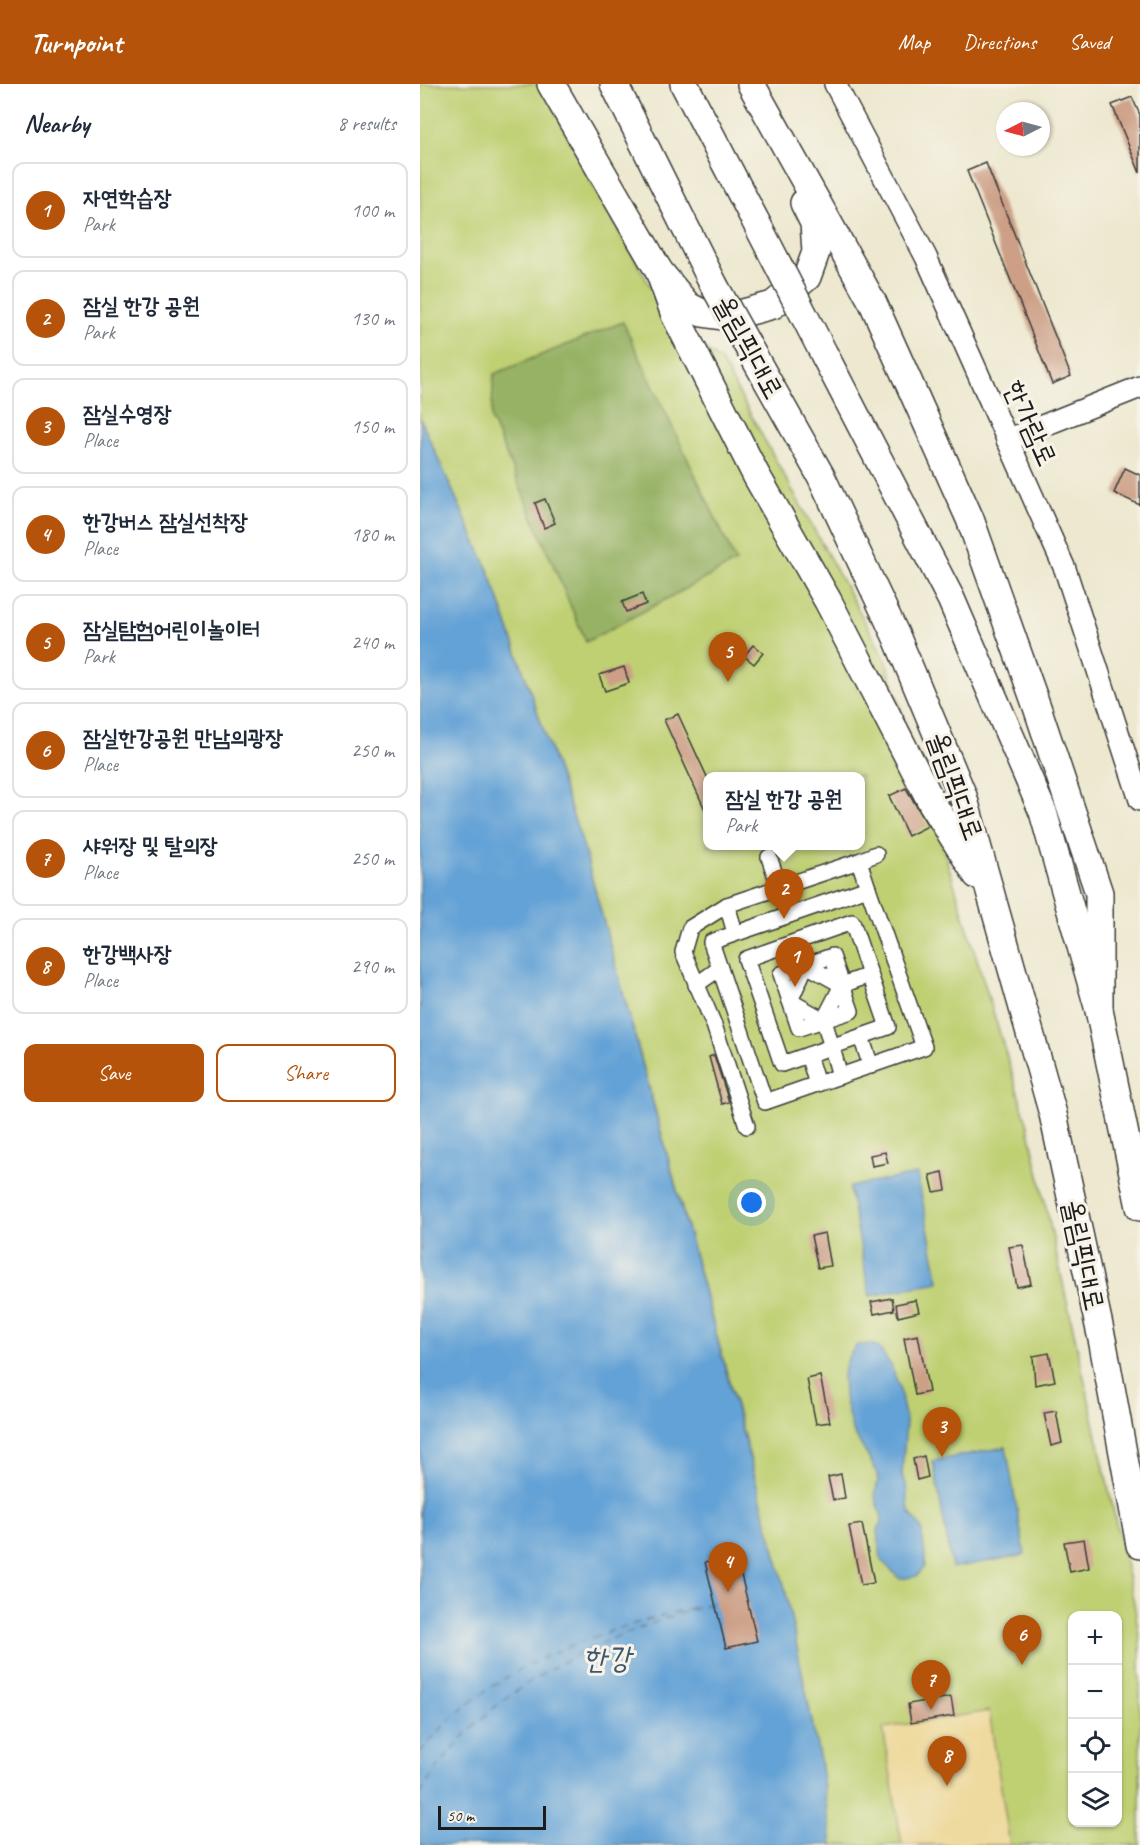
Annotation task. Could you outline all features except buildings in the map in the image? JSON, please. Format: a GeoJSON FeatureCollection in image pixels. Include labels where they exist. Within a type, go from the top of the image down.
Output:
{"type":"FeatureCollection","features":[{"type":"Feature","properties":{"kind":"highway"},"geometry":{"type":"LineString","coordinates":[[551,84],[659,271],[688,306],[702,313],[728,317],[773,305],[807,278],[816,252],[814,223],[788,170],[767,113]]}},
{"type":"Feature","properties":{"kind":"highway","name":"올림픽대로"},"geometry":{"type":"LineString","coordinates":[[614,84],[714,285],[821,476],[897,638],[963,796],[996,903],[1053,1114],[1103,1344],[1140,1545]]}},
{"type":"Feature","properties":{"kind":"highway"},"geometry":{"type":"LineString","coordinates":[[684,84],[951,599],[1043,812],[1099,1010],[1140,1207]]}},
{"type":"Feature","properties":{"kind":"highway"},"geometry":{"type":"LineString","coordinates":[[751,84],[873,303],[970,519],[1037,707],[1099,893],[1099,1010]]}},
{"type":"Feature","properties":{"kind":"highway"},"geometry":{"type":"LineString","coordinates":[[659,271],[675,315],[756,475],[828,601],[932,803],[996,903]]}},
{"type":"Feature","properties":{"kind":"street","name":"한가람로"},"geometry":{"type":"LineString","coordinates":[[836,84],[926,257],[1065,569],[1140,800]]}},
{"type":"Feature","properties":{"kind":"street"},"geometry":{"type":"LineString","coordinates":[[1007,440],[1140,387]]}},
{"type":"Feature","properties":{"kind":"street"},"geometry":{"type":"LineString","coordinates":[[747,1126],[714,1025],[683,952],[690,928],[727,905],[876,854]]}},
{"type":"Feature","properties":{"kind":"street"},"geometry":{"type":"LineString","coordinates":[[769,857],[789,915]]}},
{"type":"Feature","properties":{"kind":"street"},"geometry":{"type":"LineString","coordinates":[[860,861],[924,1047],[765,1102],[711,942],[868,888]]}},
{"type":"Feature","properties":{"kind":"street"},"geometry":{"type":"LineString","coordinates":[[727,905],[735,933]]}},
{"type":"Feature","properties":{"kind":"street"},"geometry":{"type":"LineString","coordinates":[[816,906],[825,931]]}},
{"type":"Feature","properties":{"kind":"street"},"geometry":{"type":"LineString","coordinates":[[852,922],[888,1027],[782,1064],[746,958],[799,940],[852,922]]}},
{"type":"Feature","properties":{"kind":"street"},"geometry":{"type":"LineString","coordinates":[[762,924],[771,950]]}},
{"type":"Feature","properties":{"kind":"street"},"geometry":{"type":"LineString","coordinates":[[790,1001],[806,965],[799,940]]}},
{"type":"Feature","properties":{"kind":"street"},"geometry":{"type":"LineString","coordinates":[[861,949],[887,940]]}},
{"type":"Feature","properties":{"kind":"street"},"geometry":{"type":"LineString","coordinates":[[806,965],[842,985]]}},
{"type":"Feature","properties":{"kind":"street"},"geometry":{"type":"LineString","coordinates":[[696,985],[720,968]]}},
{"type":"Feature","properties":{"kind":"street"},"geometry":{"type":"LineString","coordinates":[[840,1076],[824,1020],[842,985],[870,975]]}},
{"type":"Feature","properties":{"kind":"street"},"geometry":{"type":"LineString","coordinates":[[728,994],[755,986]]}},
{"type":"Feature","properties":{"kind":"street"},"geometry":{"type":"LineString","coordinates":[[879,1001],[904,992]]}},
{"type":"Feature","properties":{"kind":"street"},"geometry":{"type":"LineString","coordinates":[[763,1009],[790,1001],[824,1020]]}},
{"type":"Feature","properties":{"kind":"street"},"geometry":{"type":"LineString","coordinates":[[714,1025],[737,1018]]}},
{"type":"Feature","properties":{"kind":"street"},"geometry":{"type":"LineString","coordinates":[[861,1036],[871,1066]]}},
{"type":"Feature","properties":{"kind":"street"},"geometry":{"type":"LineString","coordinates":[[747,1047],[773,1038]]}},
{"type":"Feature","properties":{"kind":"street"},"geometry":{"type":"LineString","coordinates":[[808,1055],[817,1084]]}},
{"type":"Feature","properties":{"kind":"street"},"geometry":{"type":"LineString","coordinates":[[732,1081],[756,1074]]}},
{"type":"Feature","properties":{"kind":"green space"},"geometry":{"type":"Polygon","coordinates":[[[420,84],[542,84],[594,188],[673,326],[721,361],[885,658],[1028,1126],[1134,1603],[1140,1641],[1140,1845],[832,1845],[820,1761],[751,1461],[582,842],[490,574],[420,418],[420,84]]]}},
{"type":"Feature","properties":{"kind":"green space"},"geometry":{"type":"Polygon","coordinates":[[[623,322],[736,562],[586,642],[491,419],[494,374],[623,322]]]}},
{"type":"Feature","properties":{"kind":"sand"},"geometry":{"type":"Polygon","coordinates":[[[989,1711],[1010,1845],[902,1845],[883,1728],[989,1711]]]}},
{"type":"Feature","properties":{"kind":"water","name":"한강"},"geometry":{"type":"Polygon","coordinates":[[[420,418],[490,574],[582,842],[785,1588],[820,1761],[832,1845],[420,1845],[420,418]]]}},
{"type":"Feature","properties":{"kind":"water"},"geometry":{"type":"Polygon","coordinates":[[[917,1174],[939,1282],[870,1296],[849,1187],[917,1174]]]}},
{"type":"Feature","properties":{"kind":"water"},"geometry":{"type":"Polygon","coordinates":[[[872,1344],[879,1348],[891,1365],[900,1390],[906,1422],[902,1475],[906,1484],[909,1512],[921,1527],[925,1554],[925,1566],[917,1576],[900,1579],[881,1560],[878,1531],[882,1517],[875,1496],[878,1480],[876,1470],[852,1430],[844,1397],[843,1373],[849,1356],[857,1345],[872,1344]]]}},
{"type":"Feature","properties":{"kind":"water"},"geometry":{"type":"Polygon","coordinates":[[[1006,1447],[1025,1555],[952,1568],[933,1461],[1006,1447]]]}},
{"type":"Feature","properties":{"kind":"ferry route"},"geometry":{"type":"LineString","coordinates":[[420,1795],[447,1756],[477,1723],[511,1695],[548,1671],[587,1650],[715,1602]]}},
{"type":"Feature","properties":{"kind":"ferry route"},"geometry":{"type":"LineString","coordinates":[[420,1753],[448,1722],[478,1696],[511,1674],[583,1641],[699,1606]]}},
{"type":"Feature","properties":{"kind":"place","name":"잠실탐험어린이놀이터"},"geometry":{"type":"Point","coordinates":[728,682]}},
{"type":"Feature","properties":{"kind":"place","name":"잠실 한강 공원"},"geometry":{"type":"Point","coordinates":[784,919]}},
{"type":"Feature","properties":{"kind":"place","name":"자연학습장"},"geometry":{"type":"Point","coordinates":[795,987]}},
{"type":"Feature","properties":{"kind":"place","name":"잠실수영장"},"geometry":{"type":"Point","coordinates":[942,1457]}},
{"type":"Feature","properties":{"kind":"place","name":"한강버스 잠실선착장"},"geometry":{"type":"Point","coordinates":[728,1592]}},
{"type":"Feature","properties":{"kind":"place","name":"잠실한강공원 만남의광장"},"geometry":{"type":"Point","coordinates":[1022,1665]}},
{"type":"Feature","properties":{"kind":"place","name":"샤워장 및 탈의장"},"geometry":{"type":"Point","coordinates":[931,1710]}},
{"type":"Feature","properties":{"kind":"place","name":"한강백사장"},"geometry":{"type":"Point","coordinates":[947,1786]}}]}
